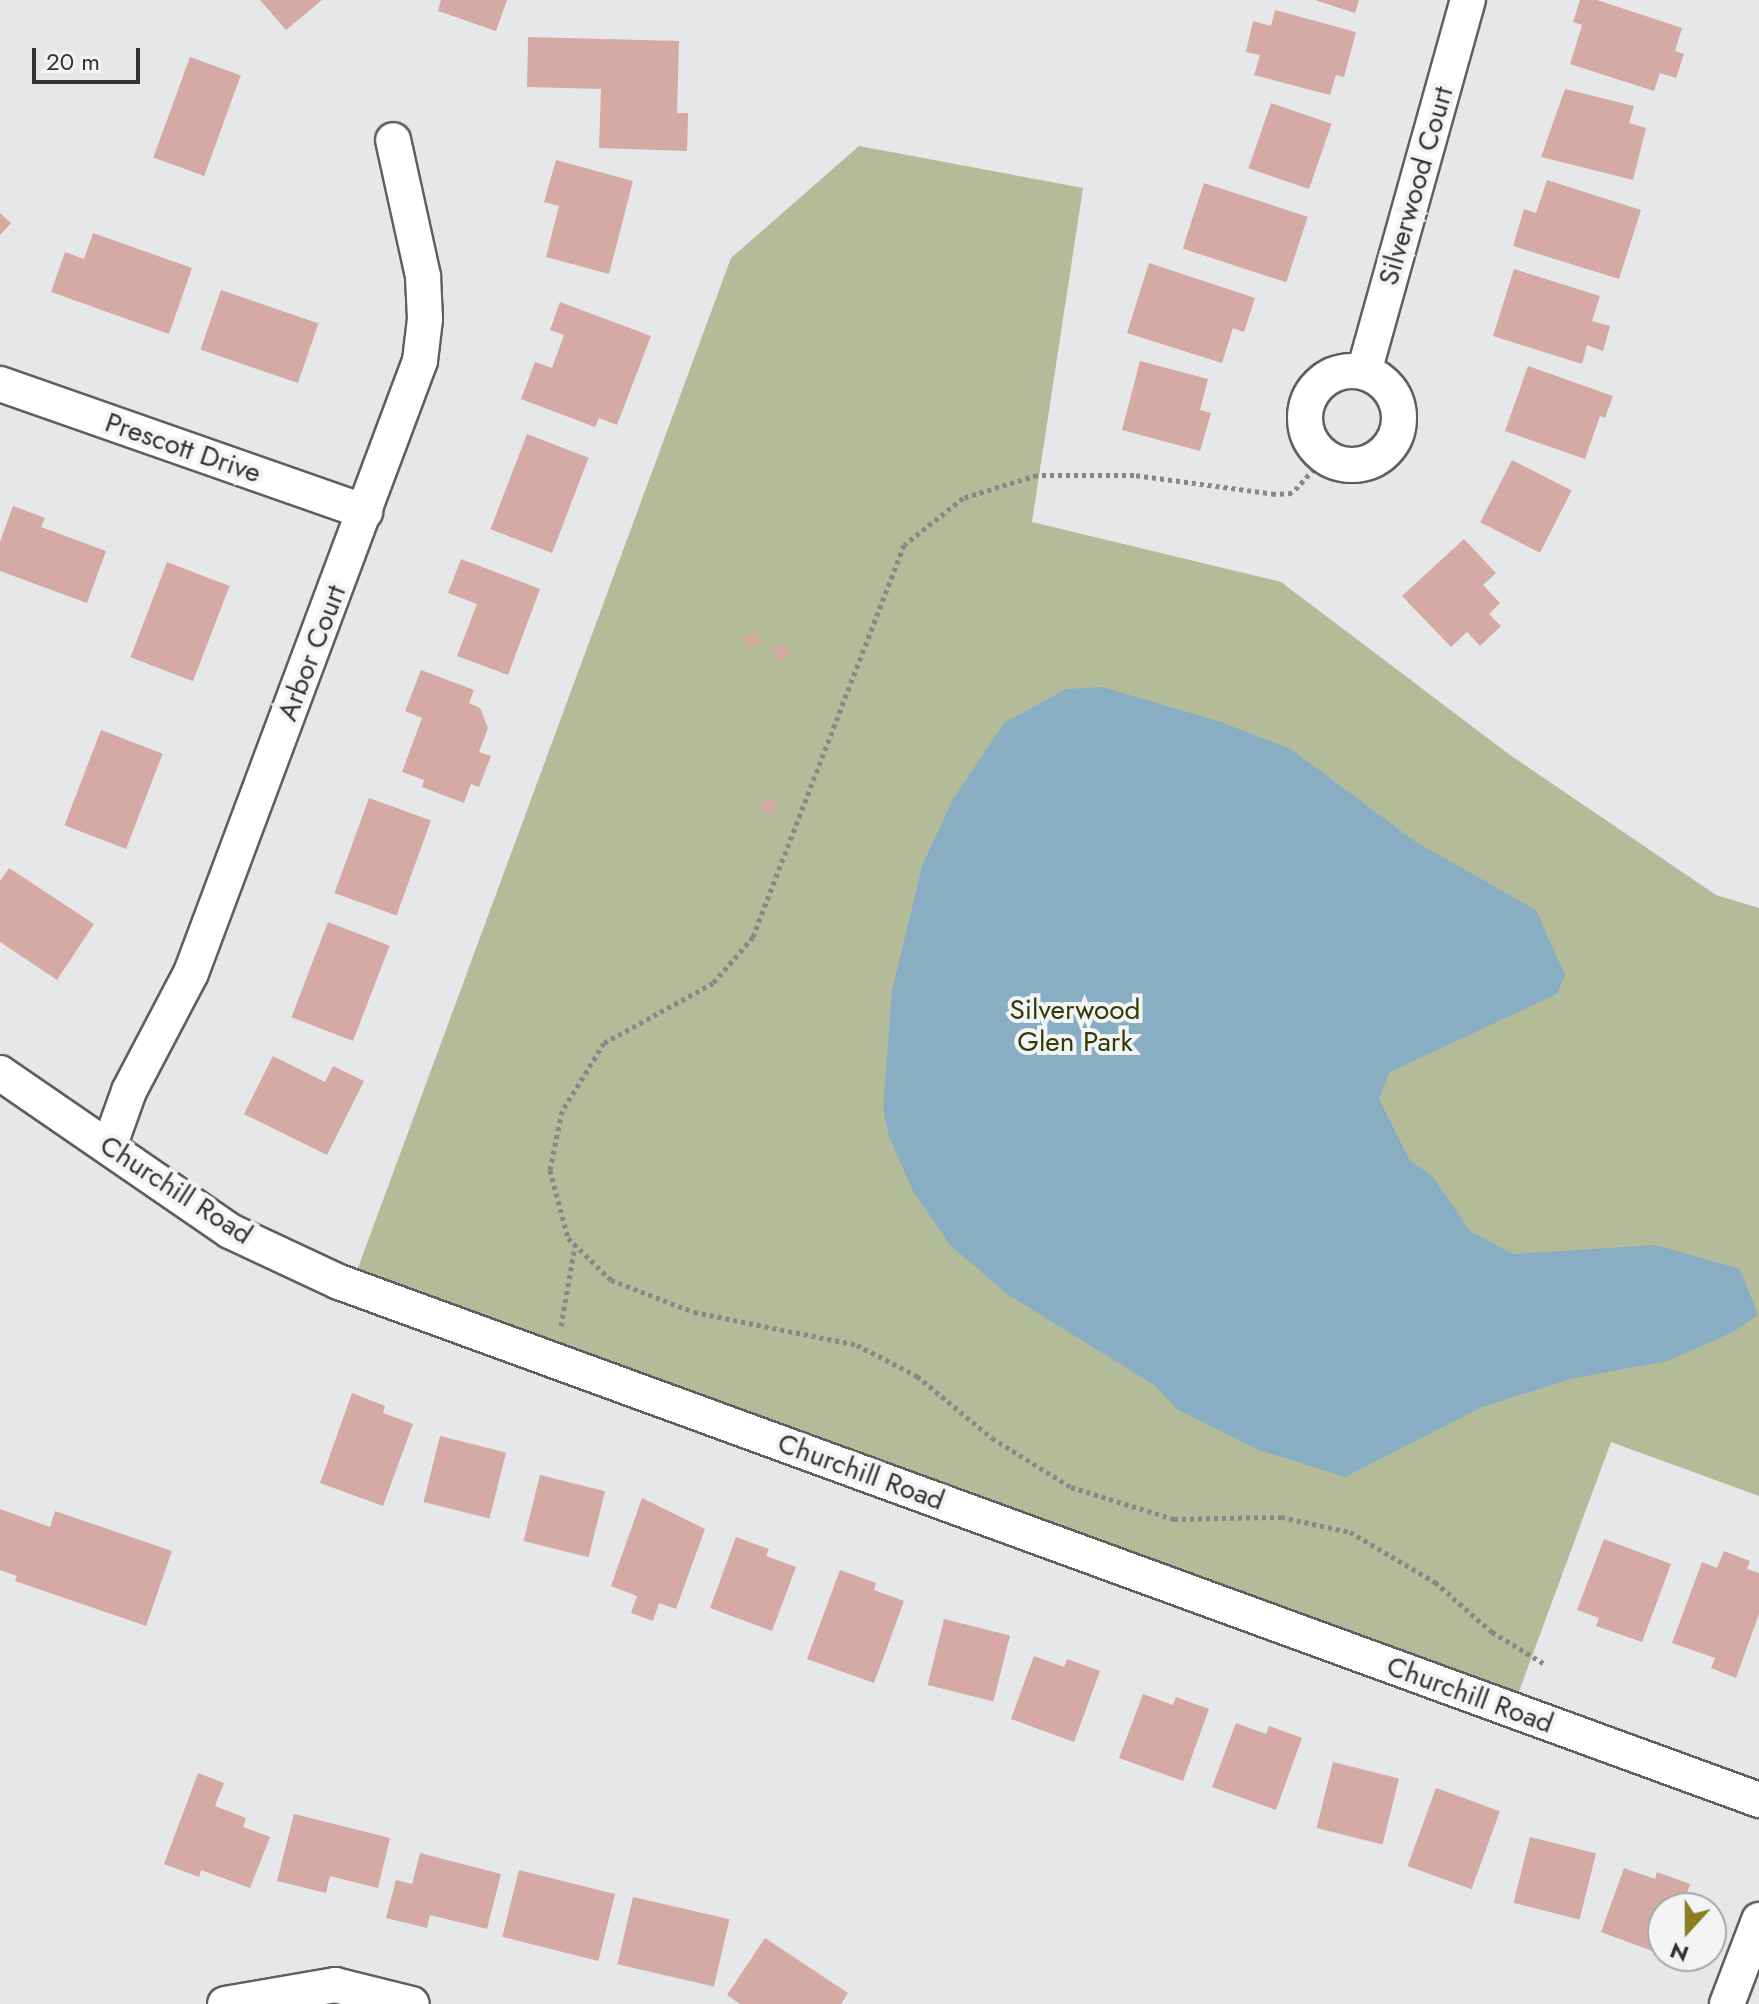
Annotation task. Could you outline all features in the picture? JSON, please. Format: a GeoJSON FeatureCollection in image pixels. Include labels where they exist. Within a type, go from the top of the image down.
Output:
{"type":"FeatureCollection","features":[{"type":"Feature","properties":{"kind":"street","name":"Silverwood Court"},"geometry":{"type":"LineString","coordinates":[[1364,372],[1468,0]]}},
{"type":"Feature","properties":{"kind":"street","name":"Arbor Court"},"geometry":{"type":"LineString","coordinates":[[109,1147],[129,1091],[191,973],[411,391],[425,319],[415,226],[393,140]]}},
{"type":"Feature","properties":{"kind":"street"},"geometry":{"type":"LineString","coordinates":[[1364,372],[1388,387],[1396,400],[1398,429],[1393,443],[1370,462],[1356,465],[1325,457],[1306,430],[1308,398],[1332,375],[1364,372]]}},
{"type":"Feature","properties":{"kind":"street","name":"Prescott Drive"},"geometry":{"type":"LineString","coordinates":[[0,384],[365,512]]}},
{"type":"Feature","properties":{"kind":"street","name":"Churchill Road"},"geometry":{"type":"LineString","coordinates":[[0,1073],[230,1231],[339,1282],[1759,1800]]}},
{"type":"Feature","properties":{"kind":"street"},"geometry":{"type":"LineString","coordinates":[[1727,2004],[1759,1920]]}},
{"type":"Feature","properties":{"kind":"street"},"geometry":{"type":"LineString","coordinates":[[225,2004],[335,1985],[412,2004]]}},
{"type":"Feature","properties":{"kind":"path"},"geometry":{"type":"LineString","coordinates":[[1325,457],[1292,493],[1275,494],[1134,475],[1037,475],[963,498],[904,545],[753,937],[713,983],[604,1043],[562,1111],[550,1170],[568,1238],[611,1280],[694,1312],[857,1345],[917,1376],[992,1438],[1071,1487],[1174,1519],[1281,1517],[1350,1532],[1435,1582],[1492,1632],[1543,1663]]}},
{"type":"Feature","properties":{"kind":"path"},"geometry":{"type":"LineString","coordinates":[[555,1360],[576,1245]]}},
{"type":"Feature","properties":{"kind":"green space","name":"Silverwood Glen Park"},"geometry":{"type":"Polygon","coordinates":[[[859,146],[1083,188],[1032,522],[1281,582],[1510,755],[1716,895],[1759,908],[1759,1496],[1611,1442],[1517,1697],[355,1276],[731,258],[859,146]]]}},
{"type":"Feature","properties":{"kind":"water"},"geometry":{"type":"Polygon","coordinates":[[[1102,687],[1218,721],[1291,749],[1416,842],[1536,910],[1565,975],[1557,994],[1390,1072],[1379,1099],[1409,1159],[1433,1177],[1470,1231],[1513,1254],[1656,1245],[1740,1269],[1758,1315],[1733,1332],[1667,1361],[1570,1379],[1482,1407],[1345,1477],[1256,1449],[1178,1410],[1154,1385],[1007,1294],[950,1245],[913,1191],[889,1137],[883,1108],[892,991],[922,866],[952,801],[1004,723],[1066,689],[1102,687]]]}},
{"type":"Feature","properties":{"kind":"building"},"geometry":{"type":"Polygon","coordinates":[[[260,0],[322,0],[286,30],[260,0]]]}},
{"type":"Feature","properties":{"kind":"building"},"geometry":{"type":"Polygon","coordinates":[[[441,0],[507,0],[496,31],[438,11],[441,0]]]}},
{"type":"Feature","properties":{"kind":"building"},"geometry":{"type":"Polygon","coordinates":[[[1315,0],[1359,0],[1355,13],[1315,0]]]}},
{"type":"Feature","properties":{"kind":"building"},"geometry":{"type":"Polygon","coordinates":[[[1580,0],[1597,0],[1682,28],[1675,51],[1684,54],[1676,78],[1660,73],[1654,91],[1570,64],[1582,25],[1573,22],[1580,0]]]}},
{"type":"Feature","properties":{"kind":"building"},"geometry":{"type":"Polygon","coordinates":[[[1275,10],[1356,32],[1344,77],[1336,75],[1330,95],[1254,75],[1260,55],[1246,52],[1253,21],[1271,26],[1275,10]]]}},
{"type":"Feature","properties":{"kind":"building"},"geometry":{"type":"Polygon","coordinates":[[[528,37],[679,41],[677,113],[688,113],[687,151],[599,148],[601,89],[527,87],[528,37]]]}},
{"type":"Feature","properties":{"kind":"building"},"geometry":{"type":"Polygon","coordinates":[[[190,57],[241,75],[204,176],[153,158],[190,57]]]}},
{"type":"Feature","properties":{"kind":"building"},"geometry":{"type":"Polygon","coordinates":[[[1565,89],[1634,106],[1629,123],[1646,128],[1633,180],[1541,157],[1565,89]]]}},
{"type":"Feature","properties":{"kind":"building"},"geometry":{"type":"Polygon","coordinates":[[[1271,103],[1332,124],[1309,189],[1249,168],[1271,103]]]}},
{"type":"Feature","properties":{"kind":"building"},"geometry":{"type":"Polygon","coordinates":[[[556,160],[633,181],[609,274],[546,257],[559,206],[544,202],[556,160]]]}},
{"type":"Feature","properties":{"kind":"building"},"geometry":{"type":"Polygon","coordinates":[[[1547,180],[1641,210],[1619,279],[1513,246],[1524,209],[1536,213],[1547,180]]]}},
{"type":"Feature","properties":{"kind":"building"},"geometry":{"type":"Polygon","coordinates":[[[1204,183],[1308,217],[1286,282],[1183,249],[1204,183]]]}},
{"type":"Feature","properties":{"kind":"building"},"geometry":{"type":"Polygon","coordinates":[[[0,213],[11,223],[0,235],[0,213]]]}},
{"type":"Feature","properties":{"kind":"building"},"geometry":{"type":"Polygon","coordinates":[[[93,233],[192,268],[169,334],[51,292],[65,252],[84,259],[93,233]]]}},
{"type":"Feature","properties":{"kind":"building"},"geometry":{"type":"Polygon","coordinates":[[[1149,263],[1255,298],[1244,332],[1233,328],[1222,363],[1127,333],[1149,263]]]}},
{"type":"Feature","properties":{"kind":"building"},"geometry":{"type":"Polygon","coordinates":[[[1514,269],[1600,296],[1592,321],[1610,326],[1603,351],[1587,345],[1582,364],[1493,336],[1514,269]]]}},
{"type":"Feature","properties":{"kind":"building"},"geometry":{"type":"Polygon","coordinates":[[[221,290],[318,324],[298,383],[200,350],[221,290]]]}},
{"type":"Feature","properties":{"kind":"building"},"geometry":{"type":"Polygon","coordinates":[[[560,302],[651,336],[617,425],[599,418],[595,427],[521,399],[535,362],[552,368],[564,335],[550,330],[560,302]]]}},
{"type":"Feature","properties":{"kind":"building"},"geometry":{"type":"Polygon","coordinates":[[[1140,361],[1208,379],[1200,410],[1211,413],[1200,451],[1122,430],[1140,361]]]}},
{"type":"Feature","properties":{"kind":"building"},"geometry":{"type":"Polygon","coordinates":[[[1528,366],[1613,396],[1605,418],[1600,416],[1585,459],[1505,431],[1528,366]]]}},
{"type":"Feature","properties":{"kind":"building"},"geometry":{"type":"Polygon","coordinates":[[[527,434],[589,458],[552,553],[490,529],[527,434]]]}},
{"type":"Feature","properties":{"kind":"building"},"geometry":{"type":"Polygon","coordinates":[[[1512,460],[1572,490],[1540,553],[1480,522],[1512,460]]]}},
{"type":"Feature","properties":{"kind":"building"},"geometry":{"type":"Polygon","coordinates":[[[13,506],[45,518],[41,527],[106,551],[87,603],[0,571],[0,542],[13,506]]]}},
{"type":"Feature","properties":{"kind":"building"},"geometry":{"type":"Polygon","coordinates":[[[1464,539],[1496,573],[1483,585],[1500,603],[1489,614],[1501,626],[1480,646],[1467,632],[1451,647],[1402,596],[1464,539]]]}},
{"type":"Feature","properties":{"kind":"building"},"geometry":{"type":"Polygon","coordinates":[[[461,559],[540,589],[508,675],[457,656],[477,604],[448,593],[461,559]]]}},
{"type":"Feature","properties":{"kind":"building"},"geometry":{"type":"Polygon","coordinates":[[[167,562],[230,586],[193,681],[130,657],[167,562]]]}},
{"type":"Feature","properties":{"kind":"building"},"geometry":{"type":"Polygon","coordinates":[[[756,631],[761,643],[748,648],[743,636],[756,631]]]}},
{"type":"Feature","properties":{"kind":"building"},"geometry":{"type":"Polygon","coordinates":[[[786,644],[790,656],[777,661],[773,648],[786,644]]]}},
{"type":"Feature","properties":{"kind":"building"},"geometry":{"type":"Polygon","coordinates":[[[421,670],[474,690],[469,703],[480,708],[488,728],[479,752],[491,756],[479,787],[471,784],[464,803],[422,787],[424,780],[402,772],[422,718],[405,711],[421,670]]]}},
{"type":"Feature","properties":{"kind":"building"},"geometry":{"type":"Polygon","coordinates":[[[101,730],[163,754],[126,849],[64,825],[101,730]]]}},
{"type":"Feature","properties":{"kind":"building"},"geometry":{"type":"Polygon","coordinates":[[[765,797],[777,802],[772,814],[760,809],[765,797]]]}},
{"type":"Feature","properties":{"kind":"building"},"geometry":{"type":"Polygon","coordinates":[[[369,798],[431,821],[396,915],[334,893],[369,798]]]}},
{"type":"Feature","properties":{"kind":"building"},"geometry":{"type":"Polygon","coordinates":[[[9,868],[94,924],[57,980],[0,942],[0,881],[9,868]]]}},
{"type":"Feature","properties":{"kind":"building"},"geometry":{"type":"Polygon","coordinates":[[[328,922],[390,946],[353,1041],[291,1017],[328,922]]]}},
{"type":"Feature","properties":{"kind":"building"},"geometry":{"type":"Polygon","coordinates":[[[273,1056],[325,1082],[333,1066],[364,1081],[327,1155],[244,1114],[273,1056]]]}},
{"type":"Feature","properties":{"kind":"building"},"geometry":{"type":"Polygon","coordinates":[[[352,1393],[385,1406],[383,1413],[413,1424],[383,1506],[320,1483],[352,1393]]]}},
{"type":"Feature","properties":{"kind":"building"},"geometry":{"type":"Polygon","coordinates":[[[440,1436],[506,1452],[490,1518],[424,1502],[440,1436]]]}},
{"type":"Feature","properties":{"kind":"building"},"geometry":{"type":"Polygon","coordinates":[[[540,1475],[605,1491],[589,1557],[524,1541],[540,1475]]]}},
{"type":"Feature","properties":{"kind":"building"},"geometry":{"type":"Polygon","coordinates":[[[642,1498],[705,1529],[676,1609],[659,1603],[653,1621],[631,1613],[637,1596],[611,1586],[642,1498]]]}},
{"type":"Feature","properties":{"kind":"building"},"geometry":{"type":"Polygon","coordinates":[[[0,1509],[50,1527],[55,1511],[172,1551],[146,1626],[15,1581],[17,1576],[0,1570],[0,1509]]]}},
{"type":"Feature","properties":{"kind":"building"},"geometry":{"type":"Polygon","coordinates":[[[736,1537],[769,1549],[766,1556],[796,1567],[772,1631],[710,1608],[736,1537]]]}},
{"type":"Feature","properties":{"kind":"building"},"geometry":{"type":"Polygon","coordinates":[[[1604,1539],[1671,1564],[1642,1642],[1596,1626],[1599,1618],[1577,1610],[1604,1539]]]}},
{"type":"Feature","properties":{"kind":"building"},"geometry":{"type":"Polygon","coordinates":[[[1724,1551],[1750,1561],[1747,1569],[1759,1573],[1759,1614],[1736,1678],[1711,1668],[1715,1658],[1672,1643],[1702,1562],[1717,1568],[1724,1551]]]}},
{"type":"Feature","properties":{"kind":"building"},"geometry":{"type":"Polygon","coordinates":[[[840,1570],[876,1583],[874,1590],[904,1601],[874,1683],[807,1659],[840,1570]]]}},
{"type":"Feature","properties":{"kind":"building"},"geometry":{"type":"Polygon","coordinates":[[[944,1619],[1010,1635],[994,1701],[928,1685],[944,1619]]]}},
{"type":"Feature","properties":{"kind":"building"},"geometry":{"type":"Polygon","coordinates":[[[1034,1656],[1064,1667],[1067,1659],[1100,1671],[1074,1742],[1011,1719],[1034,1656]]]}},
{"type":"Feature","properties":{"kind":"building"},"geometry":{"type":"Polygon","coordinates":[[[1143,1694],[1173,1705],[1176,1697],[1209,1709],[1183,1781],[1119,1758],[1143,1694]]]}},
{"type":"Feature","properties":{"kind":"building"},"geometry":{"type":"Polygon","coordinates":[[[1236,1723],[1266,1734],[1269,1726],[1302,1738],[1276,1810],[1212,1787],[1236,1723]]]}},
{"type":"Feature","properties":{"kind":"building"},"geometry":{"type":"Polygon","coordinates":[[[1333,1762],[1399,1778],[1383,1844],[1317,1828],[1333,1762]]]}},
{"type":"Feature","properties":{"kind":"building"},"geometry":{"type":"Polygon","coordinates":[[[198,1773],[224,1783],[215,1806],[246,1818],[243,1827],[270,1837],[250,1888],[201,1870],[199,1877],[164,1864],[198,1773]]]}},
{"type":"Feature","properties":{"kind":"building"},"geometry":{"type":"Polygon","coordinates":[[[1436,1788],[1500,1811],[1472,1889],[1408,1866],[1436,1788]]]}},
{"type":"Feature","properties":{"kind":"building"},"geometry":{"type":"Polygon","coordinates":[[[294,1814],[390,1838],[378,1888],[330,1876],[326,1893],[277,1881],[294,1814]]]}},
{"type":"Feature","properties":{"kind":"building"},"geometry":{"type":"Polygon","coordinates":[[[1530,1837],[1596,1853],[1580,1919],[1514,1903],[1530,1837]]]}},
{"type":"Feature","properties":{"kind":"building"},"geometry":{"type":"Polygon","coordinates":[[[420,1853],[501,1874],[487,1929],[430,1915],[427,1928],[386,1918],[396,1880],[412,1884],[420,1853]]]}},
{"type":"Feature","properties":{"kind":"building"},"geometry":{"type":"Polygon","coordinates":[[[1624,1868],[1655,1879],[1657,1872],[1690,1884],[1687,1892],[1647,1892],[1647,1949],[1601,1932],[1624,1868]]]}},
{"type":"Feature","properties":{"kind":"building"},"geometry":{"type":"Polygon","coordinates":[[[519,1870],[615,1894],[598,1961],[502,1937],[519,1870]]]}},
{"type":"Feature","properties":{"kind":"building"},"geometry":{"type":"Polygon","coordinates":[[[633,1897],[729,1919],[714,1987],[617,1964],[633,1897]]]}},
{"type":"Feature","properties":{"kind":"building"},"geometry":{"type":"Polygon","coordinates":[[[765,1938],[848,1993],[841,2004],[740,2004],[727,1995],[765,1938]]]}}]}
